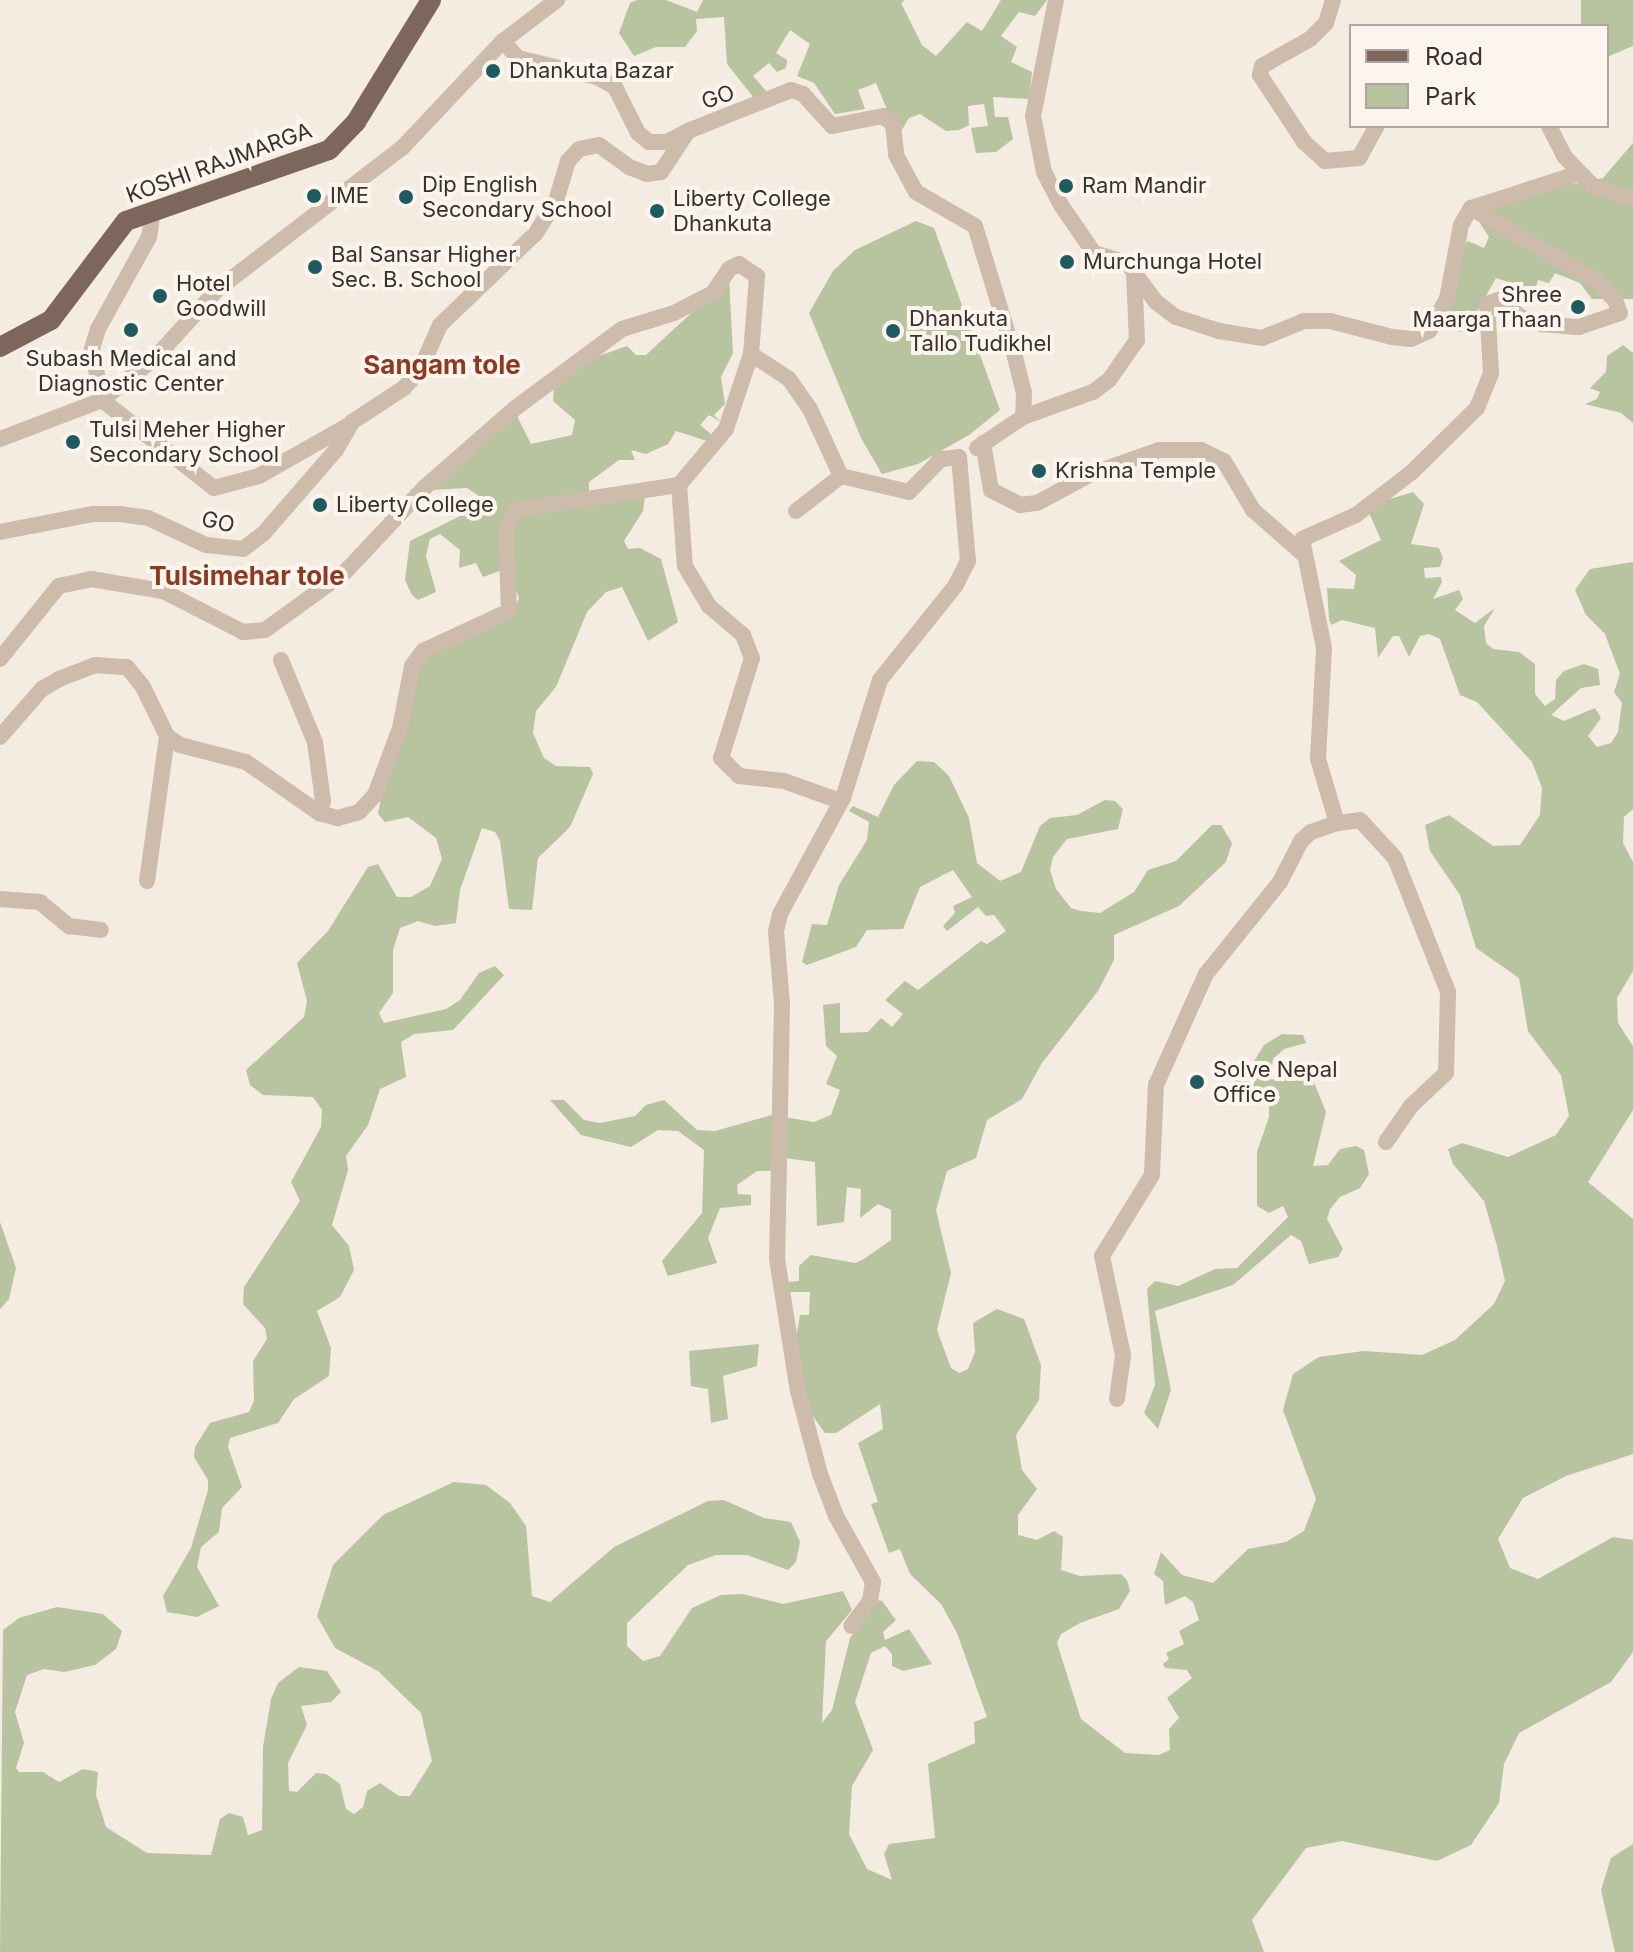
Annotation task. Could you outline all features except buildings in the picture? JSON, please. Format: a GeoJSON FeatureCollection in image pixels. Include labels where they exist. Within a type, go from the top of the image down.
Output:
{"type":"FeatureCollection","features":[{"type":"Feature","properties":{"kind":"main road","name":"KOSHI RAJMARGA"},"geometry":{"type":"LineString","coordinates":[[0,347],[51,320],[126,221],[286,169],[329,150],[356,122],[431,0]]}},
{"type":"Feature","properties":{"kind":"street"},"geometry":{"type":"LineString","coordinates":[[0,439],[102,400],[154,359],[249,262],[402,148],[503,41],[557,0]]}},
{"type":"Feature","properties":{"kind":"street"},"geometry":{"type":"LineString","coordinates":[[1056,0],[1033,116],[1044,172],[1079,239],[1094,253],[1133,268],[1156,302],[1176,317],[1219,331],[1262,338],[1304,321],[1330,321],[1411,339],[1429,331],[1447,299],[1461,225],[1471,208],[1580,173]]}},
{"type":"Feature","properties":{"kind":"street"},"geometry":{"type":"LineString","coordinates":[[1333,0],[1326,23],[1262,66],[1260,75],[1304,142],[1325,161],[1359,158],[1376,128]]}},
{"type":"Feature","properties":{"kind":"street"},"geometry":{"type":"LineString","coordinates":[[503,41],[518,58],[597,77],[615,87],[638,133],[649,142],[667,142],[688,131]]}},
{"type":"Feature","properties":{"kind":"street","name":"GO"},"geometry":{"type":"LineString","coordinates":[[0,532],[93,514],[120,514],[148,518],[206,545],[243,549],[263,534],[336,450],[352,422],[404,388],[420,370],[440,325],[536,233],[556,201],[568,161],[579,149],[599,145],[647,174],[661,172],[674,159],[688,131],[791,90],[803,94],[832,126],[883,116],[893,124],[896,155],[916,192],[975,226],[1019,370],[1023,417]]}},
{"type":"Feature","properties":{"kind":"street"},"geometry":{"type":"LineString","coordinates":[[1550,128],[1564,156],[1593,186],[1633,199]]}},
{"type":"Feature","properties":{"kind":"street"},"geometry":{"type":"LineString","coordinates":[[1337,823],[1318,759],[1324,648],[1302,539],[1356,515],[1412,472],[1477,408],[1491,373],[1487,304],[1498,300],[1524,319],[1579,327],[1620,313],[1615,300],[1595,280],[1471,208]]}},
{"type":"Feature","properties":{"kind":"street"},"geometry":{"type":"LineString","coordinates":[[153,210],[149,237],[98,329],[92,349],[102,400],[214,488],[259,476],[323,444],[352,422]]}},
{"type":"Feature","properties":{"kind":"street"},"geometry":{"type":"LineString","coordinates":[[0,659],[47,597],[71,581],[91,579],[163,591],[243,632],[265,630],[345,572],[425,487],[514,409],[622,329],[682,310],[713,293],[729,269],[739,264],[757,276],[751,354],[726,429],[679,485],[515,510],[506,529],[509,611],[423,651],[412,666],[400,728],[369,805],[338,818],[319,813],[246,762],[180,745],[167,736],[143,687],[127,667],[95,665],[42,689],[0,737]]}},
{"type":"Feature","properties":{"kind":"street"},"geometry":{"type":"LineString","coordinates":[[962,466],[983,443],[1023,417],[1093,392],[1132,353],[1138,321],[1133,268]]}},
{"type":"Feature","properties":{"kind":"street"},"geometry":{"type":"LineString","coordinates":[[751,354],[789,379],[810,409],[841,476],[903,493],[918,486],[941,459],[959,457],[962,466],[968,561],[956,585],[880,680],[855,770],[776,931],[782,1004],[777,1259],[798,1391],[820,1474],[836,1516],[873,1582],[873,1593],[851,1626]]}},
{"type":"Feature","properties":{"kind":"street"},"geometry":{"type":"LineString","coordinates":[[983,443],[991,490],[1020,505],[1037,503],[1091,474],[1159,450],[1201,450],[1224,461],[1253,510],[1303,554]]}},
{"type":"Feature","properties":{"kind":"street"},"geometry":{"type":"LineString","coordinates":[[796,511],[841,476]]}},
{"type":"Feature","properties":{"kind":"street"},"geometry":{"type":"LineString","coordinates":[[679,485],[685,566],[709,606],[743,635],[752,658],[721,758],[739,776],[784,781],[840,801]]}},
{"type":"Feature","properties":{"kind":"street"},"geometry":{"type":"LineString","coordinates":[[281,660],[315,742],[323,801],[319,813]]}},
{"type":"Feature","properties":{"kind":"street"},"geometry":{"type":"LineString","coordinates":[[147,881],[167,736]]}},
{"type":"Feature","properties":{"kind":"street"},"geometry":{"type":"LineString","coordinates":[[1117,1399],[1123,1355],[1102,1256],[1152,1175],[1156,1085],[1212,964],[1280,882],[1301,841],[1337,823],[1360,820],[1395,858],[1448,992],[1446,1073],[1411,1106],[1386,1142]]}},
{"type":"Feature","properties":{"kind":"street"},"geometry":{"type":"LineString","coordinates":[[0,899],[40,902],[69,926],[101,930]]}},
{"type":"Feature","properties":{"kind":"green space"},"geometry":{"type":"Polygon","coordinates":[[[637,0],[666,0],[697,12],[703,0],[905,0],[901,3],[922,45],[936,56],[967,22],[982,31],[1001,0],[1047,0],[1035,16],[1019,12],[1001,36],[1017,47],[1011,62],[1032,72],[1029,99],[993,97],[995,117],[1008,117],[1013,139],[996,152],[976,153],[971,128],[988,126],[984,104],[968,106],[969,125],[959,130],[946,131],[920,114],[909,118],[900,133],[887,133],[886,107],[876,83],[858,90],[865,109],[835,114],[814,83],[797,76],[810,44],[790,30],[776,53],[787,60],[786,68],[777,72],[769,63],[753,76],[768,93],[758,103],[727,64],[724,17],[696,19],[697,31],[685,47],[656,47],[634,56],[619,33],[630,3],[637,0]]]}},
{"type":"Feature","properties":{"kind":"green space"},"geometry":{"type":"Polygon","coordinates":[[[1581,0],[1633,0],[1633,46],[1609,56],[1609,24],[1581,24],[1581,0]]]}},
{"type":"Feature","properties":{"kind":"green space"},"geometry":{"type":"Polygon","coordinates":[[[1633,143],[1633,299],[1592,299],[1580,283],[1555,273],[1549,283],[1538,280],[1530,304],[1508,282],[1496,278],[1469,326],[1461,332],[1448,329],[1445,321],[1464,245],[1468,241],[1484,248],[1489,237],[1476,217],[1498,199],[1603,178],[1633,143]]]}},
{"type":"Feature","properties":{"kind":"green space","name":"Dhankuta Tallo Tudikhel"},"geometry":{"type":"Polygon","coordinates":[[[916,221],[934,228],[1000,410],[969,435],[918,464],[882,474],[861,438],[809,313],[833,271],[855,250],[916,221]]]}},
{"type":"Feature","properties":{"kind":"green space"},"geometry":{"type":"Polygon","coordinates":[[[729,278],[733,353],[721,377],[725,404],[714,415],[721,422],[709,415],[700,425],[711,434],[707,441],[676,431],[668,444],[646,454],[631,450],[635,460],[619,460],[589,482],[589,491],[645,495],[643,511],[624,541],[628,549],[640,548],[661,559],[678,622],[648,641],[622,587],[606,592],[587,612],[556,687],[536,711],[533,733],[544,758],[556,766],[590,767],[593,774],[570,827],[538,858],[532,910],[509,909],[500,841],[495,832],[482,828],[460,890],[456,923],[435,926],[418,921],[400,928],[393,950],[393,993],[379,1013],[384,1023],[446,1009],[460,1000],[479,973],[495,966],[504,975],[453,1030],[414,1034],[401,1042],[406,1077],[380,1089],[368,1125],[346,1156],[348,1170],[332,1225],[349,1246],[354,1270],[340,1297],[317,1311],[331,1348],[329,1376],[294,1399],[278,1423],[230,1438],[228,1447],[242,1487],[222,1508],[219,1532],[201,1547],[197,1567],[219,1606],[197,1617],[167,1612],[163,1596],[191,1548],[208,1490],[208,1480],[194,1457],[195,1447],[210,1423],[249,1412],[254,1401],[253,1361],[267,1339],[265,1328],[243,1304],[244,1287],[300,1201],[291,1182],[321,1127],[322,1110],[313,1097],[263,1095],[250,1085],[246,1070],[304,1017],[307,1001],[297,963],[328,931],[368,867],[378,864],[397,897],[411,897],[430,886],[442,859],[436,838],[408,817],[385,822],[378,814],[404,678],[430,649],[511,617],[519,598],[507,568],[483,577],[476,563],[459,568],[460,550],[440,534],[430,539],[426,556],[436,592],[418,600],[412,595],[405,580],[410,541],[488,502],[467,488],[430,490],[517,416],[531,444],[572,435],[575,420],[553,401],[554,386],[579,363],[627,346],[636,355],[646,355],[729,278]]]}},
{"type":"Feature","properties":{"kind":"green space"},"geometry":{"type":"Polygon","coordinates":[[[1623,345],[1633,353],[1633,423],[1621,413],[1585,404],[1597,399],[1600,392],[1590,388],[1606,372],[1607,356],[1623,345]]]}},
{"type":"Feature","properties":{"kind":"green space"},"geometry":{"type":"Polygon","coordinates":[[[1413,492],[1424,504],[1411,544],[1439,548],[1443,558],[1440,567],[1424,568],[1425,578],[1441,577],[1442,582],[1433,599],[1459,590],[1463,599],[1455,610],[1475,623],[1495,608],[1484,626],[1486,643],[1493,649],[1519,652],[1535,664],[1535,694],[1545,706],[1555,699],[1556,680],[1564,671],[1584,664],[1598,669],[1600,685],[1581,688],[1551,715],[1564,721],[1595,708],[1601,718],[1588,736],[1597,747],[1611,743],[1618,732],[1622,703],[1614,692],[1620,674],[1605,634],[1586,615],[1575,590],[1590,569],[1633,562],[1633,809],[1624,817],[1623,843],[1633,862],[1633,971],[1617,998],[1618,1023],[1633,1046],[1633,1110],[1588,1182],[1633,1219],[1633,1454],[1566,1476],[1523,1498],[1498,1539],[1510,1568],[1538,1579],[1613,1537],[1633,1540],[1633,1652],[1611,1682],[1519,1733],[1504,1764],[1499,1803],[1471,1845],[1437,1861],[1342,1841],[1306,1848],[1252,1920],[1264,1952],[0,1952],[3,1630],[19,1618],[57,1607],[103,1614],[122,1631],[116,1649],[95,1665],[64,1672],[44,1669],[27,1675],[15,1712],[24,1743],[16,1768],[19,1772],[43,1772],[59,1782],[83,1769],[98,1772],[96,1795],[106,1827],[147,1853],[211,1855],[220,1819],[229,1813],[243,1817],[248,1835],[262,1830],[263,1747],[271,1699],[278,1683],[299,1667],[327,1671],[341,1692],[331,1702],[301,1706],[307,1725],[288,1763],[289,1791],[297,1792],[316,1773],[326,1774],[340,1784],[346,1809],[354,1814],[363,1807],[367,1791],[380,1783],[399,1796],[410,1796],[432,1761],[421,1713],[378,1671],[335,1648],[317,1616],[333,1565],[383,1515],[454,1482],[486,1485],[510,1503],[526,1526],[532,1596],[550,1602],[614,1547],[708,1501],[724,1500],[764,1518],[791,1522],[800,1542],[796,1562],[788,1570],[747,1555],[716,1555],[688,1565],[627,1623],[627,1646],[643,1661],[660,1656],[692,1608],[721,1595],[743,1594],[783,1604],[843,1591],[852,1610],[826,1641],[822,1723],[832,1710],[850,1638],[876,1600],[882,1601],[896,1620],[883,1632],[885,1640],[909,1629],[932,1664],[903,1671],[892,1666],[892,1654],[885,1646],[871,1653],[855,1702],[873,1750],[852,1786],[849,1834],[867,1869],[892,1880],[884,1854],[889,1844],[935,1838],[928,1764],[975,1743],[974,1722],[987,1717],[957,1633],[941,1604],[910,1574],[900,1549],[889,1553],[871,1504],[878,1502],[858,1443],[883,1429],[880,1404],[836,1433],[825,1433],[809,1411],[796,1338],[800,1315],[809,1315],[810,1292],[790,1292],[788,1282],[799,1281],[799,1266],[811,1255],[855,1263],[864,1259],[891,1240],[891,1210],[878,1204],[860,1218],[861,1189],[847,1187],[844,1222],[817,1226],[815,1162],[784,1158],[776,1171],[757,1171],[737,1185],[738,1194],[751,1195],[751,1205],[720,1208],[708,1238],[717,1263],[668,1276],[662,1261],[702,1213],[704,1150],[678,1131],[658,1130],[631,1147],[581,1135],[550,1100],[564,1100],[584,1120],[600,1123],[635,1116],[646,1105],[664,1100],[697,1130],[715,1131],[772,1115],[814,1122],[831,1115],[840,1090],[826,1084],[837,1056],[826,1046],[823,1005],[840,1003],[840,1033],[868,1032],[881,1018],[892,1027],[903,1014],[885,1000],[905,981],[918,990],[981,941],[987,944],[1006,931],[994,915],[986,916],[978,907],[947,931],[943,926],[955,913],[953,906],[972,897],[953,870],[920,887],[903,929],[867,930],[856,947],[807,965],[802,962],[812,924],[827,925],[839,885],[867,840],[869,822],[849,811],[853,806],[878,817],[894,785],[917,761],[934,762],[949,776],[969,818],[977,863],[1000,881],[1021,872],[1040,826],[1050,818],[1077,815],[1105,800],[1115,801],[1123,809],[1118,829],[1067,839],[1053,857],[1050,870],[1056,889],[1071,908],[1081,911],[1100,913],[1134,892],[1148,870],[1176,861],[1212,825],[1221,825],[1232,843],[1226,862],[1179,906],[1114,935],[1114,960],[1098,991],[1042,1063],[1022,1099],[987,1120],[976,1158],[947,1171],[936,1210],[951,1273],[937,1330],[951,1368],[959,1373],[968,1369],[975,1352],[973,1323],[997,1309],[1024,1319],[1041,1365],[1039,1400],[1016,1435],[1022,1470],[1037,1489],[1018,1515],[1018,1535],[1037,1540],[1054,1531],[1063,1537],[1061,1570],[1080,1576],[1121,1574],[1127,1580],[1130,1591],[1119,1609],[1080,1623],[1061,1634],[1057,1643],[1081,1719],[1125,1753],[1159,1755],[1170,1750],[1169,1729],[1179,1718],[1167,1698],[1192,1678],[1187,1670],[1165,1668],[1163,1664],[1169,1659],[1166,1653],[1184,1644],[1179,1631],[1199,1620],[1193,1602],[1185,1596],[1165,1605],[1163,1581],[1154,1574],[1161,1552],[1182,1575],[1213,1583],[1248,1549],[1286,1542],[1304,1531],[1316,1499],[1283,1410],[1293,1374],[1319,1357],[1364,1351],[1422,1355],[1455,1340],[1494,1304],[1505,1281],[1484,1201],[1453,1164],[1448,1149],[1462,1143],[1508,1157],[1556,1135],[1569,1116],[1561,1075],[1528,1031],[1519,978],[1476,948],[1460,895],[1430,851],[1425,825],[1449,815],[1493,846],[1520,845],[1540,815],[1542,788],[1532,762],[1477,702],[1460,695],[1440,639],[1429,634],[1420,636],[1409,657],[1399,636],[1393,636],[1378,658],[1375,628],[1342,620],[1331,625],[1329,620],[1327,588],[1354,589],[1356,575],[1339,561],[1381,540],[1369,513],[1380,502],[1413,492]]]}},
{"type":"Feature","properties":{"kind":"green space"},"geometry":{"type":"Polygon","coordinates":[[[1282,1034],[1303,1035],[1306,1043],[1284,1049],[1273,1059],[1270,1079],[1279,1080],[1300,1065],[1309,1070],[1326,1112],[1313,1166],[1328,1165],[1340,1149],[1356,1146],[1364,1150],[1369,1174],[1360,1188],[1340,1197],[1330,1209],[1327,1219],[1343,1249],[1338,1257],[1309,1264],[1301,1241],[1291,1235],[1233,1285],[1155,1311],[1171,1390],[1158,1429],[1144,1413],[1155,1385],[1147,1289],[1155,1281],[1178,1286],[1215,1269],[1237,1268],[1288,1217],[1283,1206],[1269,1213],[1257,1206],[1257,1152],[1269,1117],[1269,1091],[1242,1087],[1217,1069],[1227,1061],[1248,1071],[1264,1045],[1282,1034]]]}},
{"type":"Feature","properties":{"kind":"green space"},"geometry":{"type":"Polygon","coordinates":[[[0,1222],[16,1268],[9,1299],[0,1309],[0,1222]]]}},
{"type":"Feature","properties":{"kind":"green space"},"geometry":{"type":"Polygon","coordinates":[[[759,1344],[757,1366],[723,1376],[728,1419],[711,1423],[708,1389],[691,1386],[689,1351],[759,1344]]]}},
{"type":"Feature","properties":{"kind":"green space"},"geometry":{"type":"Polygon","coordinates":[[[1633,1844],[1633,1952],[1615,1952],[1601,1890],[1611,1858],[1633,1844]]]}},
{"type":"Feature","properties":{"kind":"place","name":"Dhankuta Bazar"},"geometry":{"type":"Point","coordinates":[493,71]}},
{"type":"Feature","properties":{"kind":"place","name":"Ram Mandir"},"geometry":{"type":"Point","coordinates":[1066,186]}},
{"type":"Feature","properties":{"kind":"place","name":"IME"},"geometry":{"type":"Point","coordinates":[314,196]}},
{"type":"Feature","properties":{"kind":"place","name":"Dip English Secondary School"},"geometry":{"type":"Point","coordinates":[406,197]}},
{"type":"Feature","properties":{"kind":"place","name":"Liberty College Dhankuta"},"geometry":{"type":"Point","coordinates":[657,211]}},
{"type":"Feature","properties":{"kind":"place","name":"Murchunga Hotel"},"geometry":{"type":"Point","coordinates":[1067,262]}},
{"type":"Feature","properties":{"kind":"place","name":"Bal Sansar Higher Sec. B. School"},"geometry":{"type":"Point","coordinates":[315,267]}},
{"type":"Feature","properties":{"kind":"place","name":"Hotel Goodwill"},"geometry":{"type":"Point","coordinates":[160,296]}},
{"type":"Feature","properties":{"kind":"place","name":"Shree Maarga Thaan"},"geometry":{"type":"Point","coordinates":[1578,307]}},
{"type":"Feature","properties":{"kind":"place","name":"Subash Medical and Diagnostic Center"},"geometry":{"type":"Point","coordinates":[131,330]}},
{"type":"Feature","properties":{"kind":"place","name":"Dhankuta Tallo Tudikhel"},"geometry":{"type":"Point","coordinates":[893,331]}},
{"type":"Feature","properties":{"kind":"place","name":"Tulsi Meher Higher Secondary School"},"geometry":{"type":"Point","coordinates":[73,442]}},
{"type":"Feature","properties":{"kind":"place","name":"Krishna Temple"},"geometry":{"type":"Point","coordinates":[1039,471]}},
{"type":"Feature","properties":{"kind":"place","name":"Liberty College"},"geometry":{"type":"Point","coordinates":[320,505]}},
{"type":"Feature","properties":{"kind":"place","name":"Solve Nepal Office"},"geometry":{"type":"Point","coordinates":[1197,1082]}},
{"type":"Feature","properties":{"kind":"district","name":"Sangam tole"},"geometry":{"type":"Point","coordinates":[442,365]}},
{"type":"Feature","properties":{"kind":"district","name":"Tulsimehar tole"},"geometry":{"type":"Point","coordinates":[247,576]}}]}
